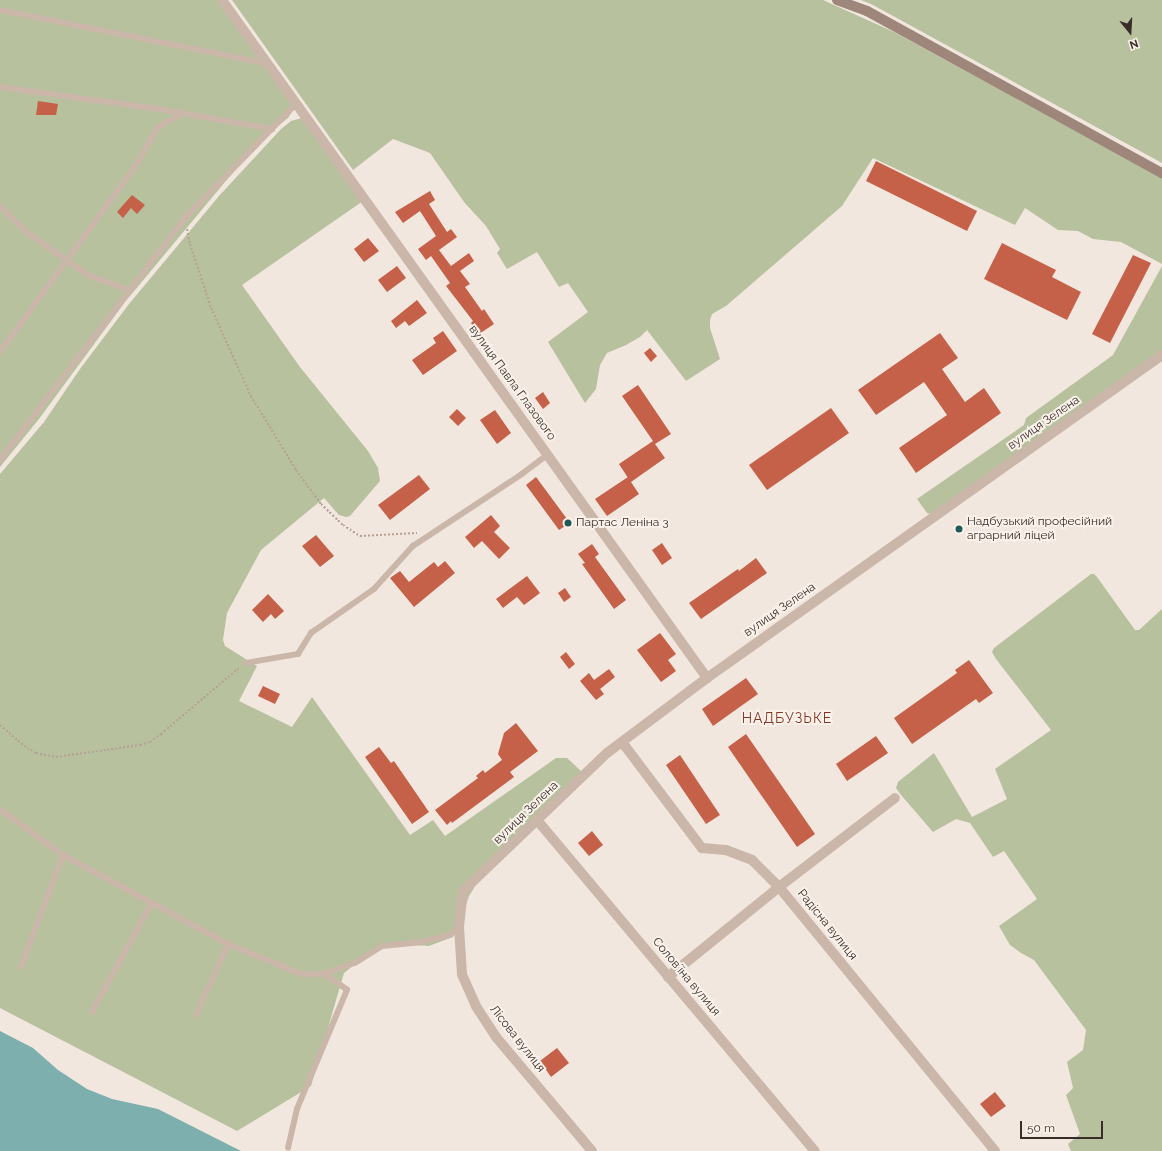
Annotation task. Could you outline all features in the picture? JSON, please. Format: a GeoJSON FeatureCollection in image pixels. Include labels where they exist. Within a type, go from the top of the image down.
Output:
{"type":"FeatureCollection","features":[{"type":"Feature","properties":{"kind":"main road"},"geometry":{"type":"LineString","coordinates":[[837,0],[867,11],[1162,173]]}},
{"type":"Feature","properties":{"kind":"street","name":"вулиця Павла Глазового"},"geometry":{"type":"LineString","coordinates":[[222,0],[707,678]]}},
{"type":"Feature","properties":{"kind":"street","name":"вулиця Зелена"},"geometry":{"type":"LineString","coordinates":[[459,926],[463,891],[607,754],[707,678],[1162,355]]}},
{"type":"Feature","properties":{"kind":"street","name":"Радісна вулиця"},"geometry":{"type":"LineString","coordinates":[[622,742],[702,848],[726,850],[752,860],[779,887],[995,1151]]}},
{"type":"Feature","properties":{"kind":"street"},"geometry":{"type":"LineString","coordinates":[[668,977],[779,887],[895,798]]}},
{"type":"Feature","properties":{"kind":"street","name":"Соловʼїна вулиця"},"geometry":{"type":"LineString","coordinates":[[537,820],[815,1151]]}},
{"type":"Feature","properties":{"kind":"street","name":"Лісова вулиця"},"geometry":{"type":"LineString","coordinates":[[459,926],[462,974],[476,1006],[496,1037],[592,1151]]}},
{"type":"Feature","properties":{"kind":"lane"},"geometry":{"type":"LineString","coordinates":[[0,10],[267,63]]}},
{"type":"Feature","properties":{"kind":"lane"},"geometry":{"type":"LineString","coordinates":[[0,87],[165,110],[272,129]]}},
{"type":"Feature","properties":{"kind":"lane"},"geometry":{"type":"LineString","coordinates":[[0,460],[185,218],[296,104]]}},
{"type":"Feature","properties":{"kind":"lane"},"geometry":{"type":"LineString","coordinates":[[0,352],[68,261],[135,167],[158,127],[181,114]]}},
{"type":"Feature","properties":{"kind":"lane"},"geometry":{"type":"LineString","coordinates":[[0,206],[28,232],[88,274],[130,290]]}},
{"type":"Feature","properties":{"kind":"lane"},"geometry":{"type":"LineString","coordinates":[[246,663],[298,654],[311,633],[374,589],[413,546],[522,474],[547,455]]}},
{"type":"Feature","properties":{"kind":"lane"},"geometry":{"type":"LineString","coordinates":[[0,809],[63,855],[228,944],[302,974],[324,974],[355,963],[382,946],[422,942],[450,935],[459,926]]}},
{"type":"Feature","properties":{"kind":"lane"},"geometry":{"type":"LineString","coordinates":[[21,968],[63,855]]}},
{"type":"Feature","properties":{"kind":"lane"},"geometry":{"type":"LineString","coordinates":[[92,1012],[152,903]]}},
{"type":"Feature","properties":{"kind":"lane"},"geometry":{"type":"LineString","coordinates":[[196,1015],[228,944]]}},
{"type":"Feature","properties":{"kind":"lane"},"geometry":{"type":"LineString","coordinates":[[288,1148],[297,1108],[347,990],[324,974]]}},
{"type":"Feature","properties":{"kind":"path"},"geometry":{"type":"LineString","coordinates":[[185,218],[190,244],[211,308],[251,396],[296,470],[321,504],[343,525],[360,536],[435,532]]}},
{"type":"Feature","properties":{"kind":"path"},"geometry":{"type":"LineString","coordinates":[[0,725],[24,746],[36,753],[56,758],[140,745],[150,742],[161,734],[246,663]]}},
{"type":"Feature","properties":{"kind":"green space"},"geometry":{"type":"Polygon","coordinates":[[[0,0],[221,0],[292,105],[292,112],[288,118],[277,127],[230,176],[125,302],[39,419],[0,467],[0,0]]]}},
{"type":"Feature","properties":{"kind":"green space"},"geometry":{"type":"Polygon","coordinates":[[[232,0],[823,0],[894,32],[1162,178],[1162,264],[1121,242],[1093,239],[1078,231],[1058,230],[1025,208],[1015,225],[873,158],[842,206],[726,306],[712,314],[710,328],[720,359],[686,381],[647,330],[640,337],[607,353],[600,365],[596,389],[585,403],[548,342],[588,312],[568,283],[559,287],[537,252],[507,269],[497,253],[500,249],[486,226],[464,202],[430,153],[393,139],[353,170],[232,0]]]}},
{"type":"Feature","properties":{"kind":"green space"},"geometry":{"type":"Polygon","coordinates":[[[861,0],[1162,0],[1162,163],[873,5],[861,0]]]}},
{"type":"Feature","properties":{"kind":"green space"},"geometry":{"type":"Polygon","coordinates":[[[302,118],[363,201],[242,285],[300,367],[368,451],[378,468],[380,481],[350,516],[346,517],[339,515],[324,498],[261,550],[227,613],[223,640],[225,646],[257,666],[239,701],[292,727],[312,697],[410,835],[433,820],[445,836],[556,758],[567,758],[581,771],[581,776],[477,883],[469,896],[457,932],[450,938],[429,946],[415,945],[382,948],[359,961],[344,973],[311,1086],[237,1131],[0,1008],[0,474],[44,422],[80,369],[129,304],[219,196],[281,129],[291,121],[302,118]]]}},
{"type":"Feature","properties":{"kind":"green space"},"geometry":{"type":"Polygon","coordinates":[[[1162,266],[1162,353],[931,514],[927,513],[917,499],[1024,425],[1026,418],[1113,355],[1162,266]]]}},
{"type":"Feature","properties":{"kind":"green space"},"geometry":{"type":"Polygon","coordinates":[[[1091,574],[1094,574],[1097,577],[1135,630],[1139,630],[1162,609],[1162,1151],[1071,1151],[1068,1144],[1080,1134],[1066,1095],[1073,1088],[1067,1062],[1083,1050],[1086,1030],[1034,960],[1010,945],[999,926],[1037,899],[1004,851],[993,857],[970,823],[956,819],[933,832],[896,788],[898,782],[934,753],[972,817],[1007,799],[995,769],[1051,730],[992,652],[994,648],[1091,574]]]}},
{"type":"Feature","properties":{"kind":"water"},"geometry":{"type":"Polygon","coordinates":[[[0,1031],[33,1048],[58,1070],[87,1089],[112,1099],[158,1109],[241,1151],[0,1151],[0,1031]]]}},
{"type":"Feature","properties":{"kind":"building"},"geometry":{"type":"Polygon","coordinates":[[[38,101],[58,104],[56,115],[36,115],[38,101]]]}},
{"type":"Feature","properties":{"kind":"building"},"geometry":{"type":"Polygon","coordinates":[[[876,161],[977,211],[967,231],[866,181],[876,161]]]}},
{"type":"Feature","properties":{"kind":"building"},"geometry":{"type":"Polygon","coordinates":[[[430,191],[435,200],[429,204],[447,232],[451,229],[457,237],[439,250],[451,266],[469,253],[474,261],[460,271],[470,284],[465,287],[482,311],[484,309],[494,324],[479,334],[471,323],[473,321],[446,286],[450,283],[431,256],[426,260],[418,249],[436,236],[420,211],[403,223],[395,212],[430,191]]]}},
{"type":"Feature","properties":{"kind":"building"},"geometry":{"type":"Polygon","coordinates":[[[132,195],[145,205],[137,214],[131,208],[123,218],[117,212],[132,195]]]}},
{"type":"Feature","properties":{"kind":"building"},"geometry":{"type":"Polygon","coordinates":[[[368,238],[379,251],[364,262],[354,249],[368,238]]]}},
{"type":"Feature","properties":{"kind":"building"},"geometry":{"type":"Polygon","coordinates":[[[1002,243],[1056,270],[1052,277],[1081,292],[1067,320],[984,279],[1002,243]]]}},
{"type":"Feature","properties":{"kind":"building"},"geometry":{"type":"Polygon","coordinates":[[[1133,255],[1151,263],[1110,343],[1092,334],[1133,255]]]}},
{"type":"Feature","properties":{"kind":"building"},"geometry":{"type":"Polygon","coordinates":[[[397,266],[406,278],[387,292],[378,280],[397,266]]]}},
{"type":"Feature","properties":{"kind":"building"},"geometry":{"type":"Polygon","coordinates":[[[417,300],[427,313],[409,326],[405,321],[396,328],[391,321],[417,300]]]}},
{"type":"Feature","properties":{"kind":"building"},"geometry":{"type":"Polygon","coordinates":[[[443,331],[457,351],[423,375],[412,360],[436,343],[433,338],[443,331]]]}},
{"type":"Feature","properties":{"kind":"building"},"geometry":{"type":"Polygon","coordinates":[[[940,333],[958,358],[942,369],[965,402],[984,388],[1001,413],[916,473],[899,448],[947,415],[924,382],[876,415],[858,390],[940,333]]]}},
{"type":"Feature","properties":{"kind":"building"},"geometry":{"type":"Polygon","coordinates":[[[650,348],[657,356],[651,362],[644,353],[650,348]]]}},
{"type":"Feature","properties":{"kind":"building"},"geometry":{"type":"Polygon","coordinates":[[[638,385],[671,434],[655,444],[665,458],[631,482],[639,494],[607,516],[595,499],[628,477],[619,464],[653,441],[622,396],[638,385]]]}},
{"type":"Feature","properties":{"kind":"building"},"geometry":{"type":"Polygon","coordinates":[[[543,392],[550,403],[543,409],[535,398],[543,392]]]}},
{"type":"Feature","properties":{"kind":"building"},"geometry":{"type":"Polygon","coordinates":[[[831,408],[849,433],[767,490],[749,465],[831,408]]]}},
{"type":"Feature","properties":{"kind":"building"},"geometry":{"type":"Polygon","coordinates":[[[457,409],[466,418],[458,426],[449,417],[457,409]]]}},
{"type":"Feature","properties":{"kind":"building"},"geometry":{"type":"Polygon","coordinates":[[[495,410],[511,433],[497,444],[480,420],[495,410]]]}},
{"type":"Feature","properties":{"kind":"building"},"geometry":{"type":"Polygon","coordinates":[[[419,475],[430,489],[390,520],[378,505],[419,475]]]}},
{"type":"Feature","properties":{"kind":"building"},"geometry":{"type":"Polygon","coordinates":[[[536,477],[570,523],[559,530],[526,485],[536,477]]]}},
{"type":"Feature","properties":{"kind":"building"},"geometry":{"type":"Polygon","coordinates":[[[491,515],[500,526],[494,532],[510,548],[499,559],[482,541],[474,548],[465,537],[491,515]]]}},
{"type":"Feature","properties":{"kind":"building"},"geometry":{"type":"Polygon","coordinates":[[[316,535],[334,556],[320,567],[302,546],[316,535]]]}},
{"type":"Feature","properties":{"kind":"building"},"geometry":{"type":"Polygon","coordinates":[[[662,543],[672,558],[662,565],[652,550],[662,543]]]}},
{"type":"Feature","properties":{"kind":"building"},"geometry":{"type":"Polygon","coordinates":[[[592,544],[599,554],[595,557],[626,600],[614,609],[582,564],[585,563],[578,554],[592,544]]]}},
{"type":"Feature","properties":{"kind":"building"},"geometry":{"type":"Polygon","coordinates":[[[756,558],[767,573],[701,619],[689,603],[738,569],[739,571],[756,558]]]}},
{"type":"Feature","properties":{"kind":"building"},"geometry":{"type":"Polygon","coordinates":[[[445,561],[455,573],[414,607],[390,578],[400,571],[409,582],[434,562],[438,567],[445,561]]]}},
{"type":"Feature","properties":{"kind":"building"},"geometry":{"type":"Polygon","coordinates":[[[527,576],[540,593],[524,605],[517,597],[503,608],[496,599],[527,576]]]}},
{"type":"Feature","properties":{"kind":"building"},"geometry":{"type":"Polygon","coordinates":[[[565,588],[571,597],[564,602],[558,593],[565,588]]]}},
{"type":"Feature","properties":{"kind":"building"},"geometry":{"type":"Polygon","coordinates":[[[268,594],[284,611],[275,619],[271,614],[263,622],[252,610],[268,594]]]}},
{"type":"Feature","properties":{"kind":"building"},"geometry":{"type":"Polygon","coordinates":[[[660,633],[676,654],[668,660],[676,671],[661,682],[637,650],[660,633]]]}},
{"type":"Feature","properties":{"kind":"building"},"geometry":{"type":"Polygon","coordinates":[[[566,652],[575,664],[569,669],[560,657],[566,652]]]}},
{"type":"Feature","properties":{"kind":"building"},"geometry":{"type":"Polygon","coordinates":[[[969,660],[993,693],[979,703],[976,699],[912,744],[894,718],[957,673],[955,670],[969,660]]]}},
{"type":"Feature","properties":{"kind":"building"},"geometry":{"type":"Polygon","coordinates":[[[609,669],[615,677],[600,689],[604,694],[596,700],[580,681],[589,673],[594,680],[609,669]]]}},
{"type":"Feature","properties":{"kind":"building"},"geometry":{"type":"Polygon","coordinates":[[[746,678],[758,694],[713,726],[702,709],[746,678]]]}},
{"type":"Feature","properties":{"kind":"building"},"geometry":{"type":"Polygon","coordinates":[[[263,686],[280,694],[275,704],[258,696],[263,686]]]}},
{"type":"Feature","properties":{"kind":"building"},"geometry":{"type":"Polygon","coordinates":[[[516,723],[538,751],[510,772],[514,777],[452,823],[451,821],[447,825],[435,810],[478,778],[476,776],[483,770],[485,773],[502,760],[498,754],[504,733],[516,723]]]}},
{"type":"Feature","properties":{"kind":"building"},"geometry":{"type":"Polygon","coordinates":[[[746,734],[815,834],[797,847],[728,747],[746,734]]]}},
{"type":"Feature","properties":{"kind":"building"},"geometry":{"type":"Polygon","coordinates":[[[876,736],[888,753],[847,781],[836,764],[876,736]]]}},
{"type":"Feature","properties":{"kind":"building"},"geometry":{"type":"Polygon","coordinates":[[[379,747],[391,763],[394,761],[429,812],[412,824],[365,757],[379,747]]]}},
{"type":"Feature","properties":{"kind":"building"},"geometry":{"type":"Polygon","coordinates":[[[680,755],[720,815],[706,824],[666,765],[680,755]]]}},
{"type":"Feature","properties":{"kind":"building"},"geometry":{"type":"Polygon","coordinates":[[[592,831],[603,845],[589,856],[578,843],[592,831]]]}},
{"type":"Feature","properties":{"kind":"building"},"geometry":{"type":"Polygon","coordinates":[[[557,1048],[569,1063],[551,1077],[540,1061],[557,1048]]]}},
{"type":"Feature","properties":{"kind":"building"},"geometry":{"type":"Polygon","coordinates":[[[995,1092],[1006,1106],[991,1117],[980,1104],[995,1092]]]}},
{"type":"Feature","properties":{"kind":"place","name":"Партас Леніна 3"},"geometry":{"type":"Point","coordinates":[568,523]}},
{"type":"Feature","properties":{"kind":"place","name":"Надбузький професійний аграрний ліцей"},"geometry":{"type":"Point","coordinates":[959,529]}},
{"type":"Feature","properties":{"kind":"district","name":"НАДБУЗЬКЕ"},"geometry":{"type":"Point","coordinates":[787,718]}}]}
